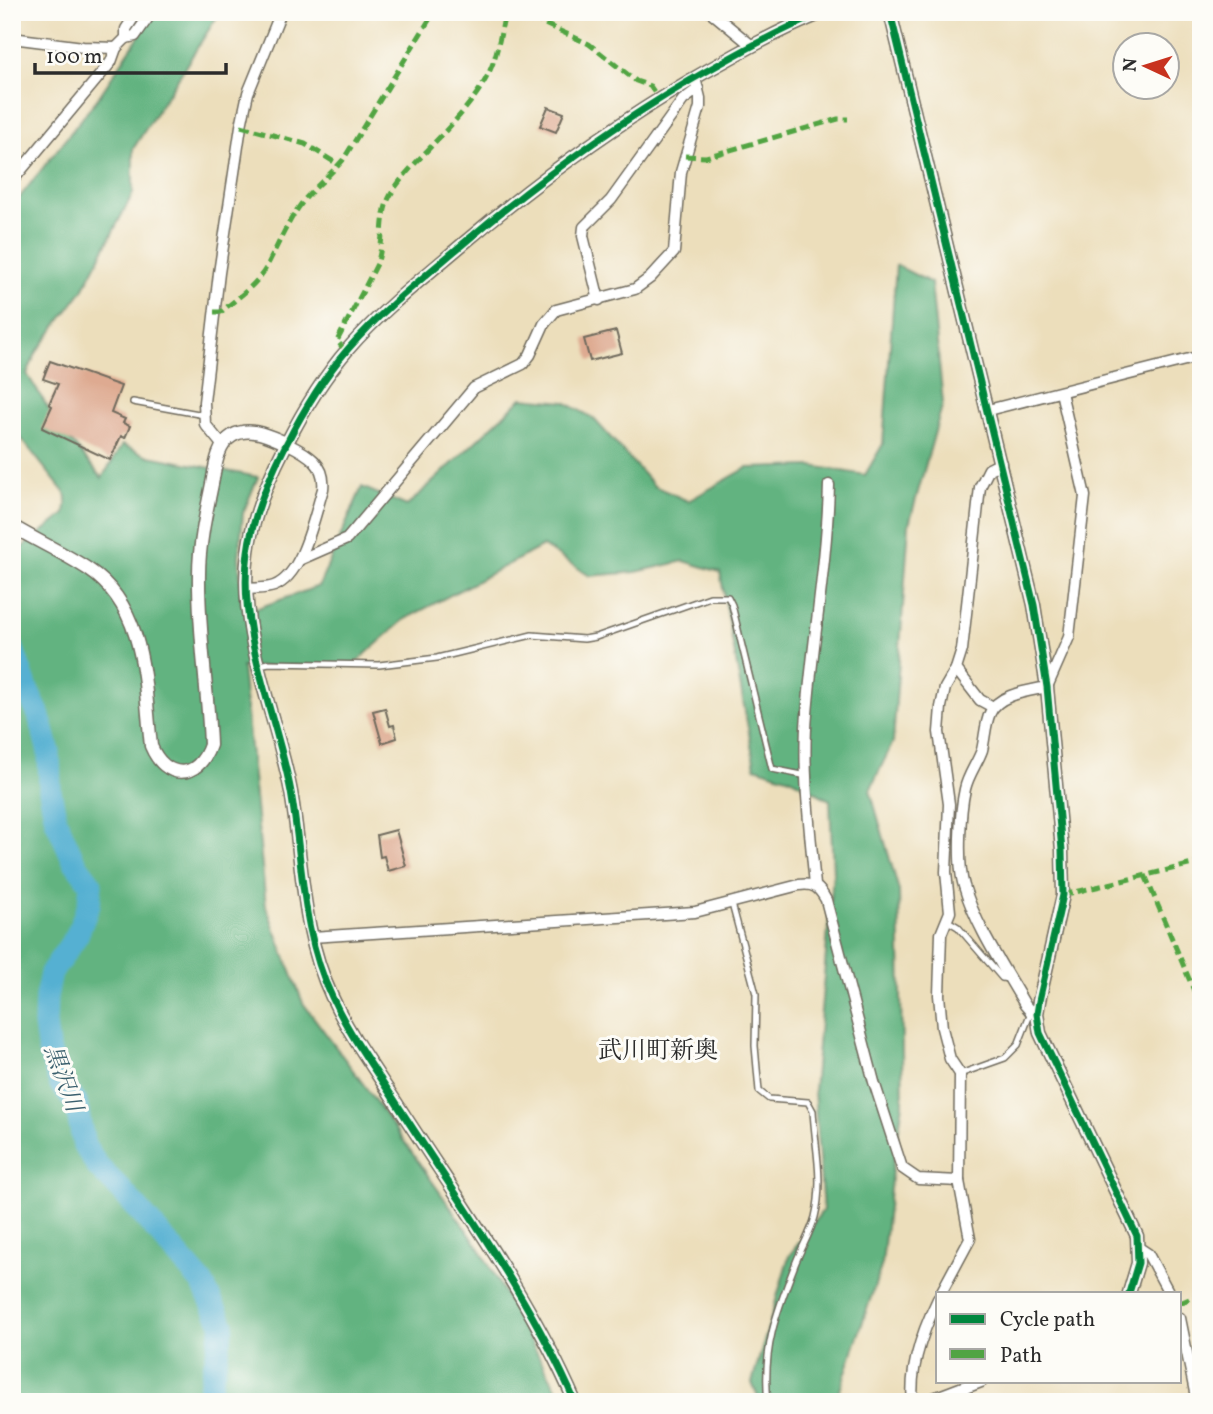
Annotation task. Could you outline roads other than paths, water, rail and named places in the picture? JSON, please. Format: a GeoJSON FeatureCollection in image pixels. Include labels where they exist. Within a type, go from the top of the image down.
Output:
{"type":"FeatureCollection","features":[{"type":"Feature","properties":{"kind":"street"},"geometry":{"type":"LineString","coordinates":[[12,181],[111,62],[137,12]]}},
{"type":"Feature","properties":{"kind":"street"},"geometry":{"type":"LineString","coordinates":[[125,38],[135,36],[152,12]]}},
{"type":"Feature","properties":{"kind":"street"},"geometry":{"type":"LineString","coordinates":[[223,446],[205,424],[204,415],[219,273],[248,93],[281,12]]}},
{"type":"Feature","properties":{"kind":"street"},"geometry":{"type":"LineString","coordinates":[[711,12],[751,45]]}},
{"type":"Feature","properties":{"kind":"street"},"geometry":{"type":"LineString","coordinates":[[575,1402],[552,1350],[344,1021],[317,962],[303,893],[290,787],[257,666],[246,589],[247,555],[253,525],[267,488],[306,410],[346,352],[390,306],[527,190],[587,145],[697,83],[751,45],[824,12]]}},
{"type":"Feature","properties":{"kind":"street"},"geometry":{"type":"LineString","coordinates":[[890,12],[1001,463],[1034,606],[1047,687],[1062,850],[1063,895],[1034,1013]]}},
{"type":"Feature","properties":{"kind":"street"},"geometry":{"type":"LineString","coordinates":[[12,38],[83,47],[116,48]]}},
{"type":"Feature","properties":{"kind":"street"},"geometry":{"type":"LineString","coordinates":[[299,561],[347,539],[474,388],[523,364],[544,324],[556,310],[635,289],[650,278],[674,252],[681,172],[700,107],[697,83]]}},
{"type":"Feature","properties":{"kind":"street"},"geometry":{"type":"LineString","coordinates":[[599,300],[583,236],[584,227],[611,200],[697,83]]}},
{"type":"Feature","properties":{"kind":"street"},"geometry":{"type":"LineString","coordinates":[[988,410],[1201,356]]}},
{"type":"Feature","properties":{"kind":"street"},"geometry":{"type":"LineString","coordinates":[[1047,687],[1069,637],[1085,496],[1061,392]]}},
{"type":"Feature","properties":{"kind":"street"},"geometry":{"type":"LineString","coordinates":[[12,526],[88,569],[120,598],[140,648],[151,746],[161,765],[171,769],[190,770],[207,755],[210,745],[199,570],[209,497],[218,457],[227,439],[246,431],[261,433],[288,444],[313,459],[324,478],[323,489],[299,561],[290,576],[274,587],[246,589]]}},
{"type":"Feature","properties":{"kind":"street"},"geometry":{"type":"LineString","coordinates":[[942,1292],[970,1239],[959,1181],[960,1074],[950,1059],[942,1028],[939,995],[941,934],[950,912],[946,872],[949,804],[939,732],[945,688],[956,669],[962,650],[980,487],[989,469],[1001,463]]}},
{"type":"Feature","properties":{"kind":"street"},"geometry":{"type":"LineString","coordinates":[[815,885],[807,776],[806,718],[828,523],[829,485]]}},
{"type":"Feature","properties":{"kind":"street"},"geometry":{"type":"LineString","coordinates":[[956,669],[980,700],[993,707]]}},
{"type":"Feature","properties":{"kind":"street"},"geometry":{"type":"LineString","coordinates":[[1047,687],[1010,697],[993,707],[989,715],[981,751],[964,792],[962,883],[972,909],[1011,979],[1034,1013],[1040,1032],[1132,1221],[1139,1248],[1137,1270],[1129,1292]]}},
{"type":"Feature","properties":{"kind":"street"},"geometry":{"type":"LineString","coordinates":[[312,937],[695,912],[799,885],[815,885],[821,890],[826,901],[874,1082],[902,1168],[918,1179],[959,1181]]}},
{"type":"Feature","properties":{"kind":"street"},"geometry":{"type":"LineString","coordinates":[[1139,1248],[1148,1254],[1168,1292]]}},
{"type":"Feature","properties":{"kind":"street"},"geometry":{"type":"LineString","coordinates":[[913,1402],[912,1392],[919,1353],[936,1305]]}},
{"type":"Feature","properties":{"kind":"street"},"geometry":{"type":"LineString","coordinates":[[1182,1325],[1197,1402]]}},
{"type":"Feature","properties":{"kind":"street"},"geometry":{"type":"LineString","coordinates":[[926,1402],[978,1382]]}},
{"type":"Feature","properties":{"kind":"lane"},"geometry":{"type":"LineString","coordinates":[[133,402],[204,415]]}},
{"type":"Feature","properties":{"kind":"lane"},"geometry":{"type":"LineString","coordinates":[[257,666],[269,663],[379,664],[437,658],[531,635],[584,639],[719,595],[728,597],[732,605],[772,769],[807,776]]}},
{"type":"Feature","properties":{"kind":"lane"},"geometry":{"type":"LineString","coordinates":[[732,904],[756,994],[755,1046],[759,1091],[769,1099],[808,1102],[813,1111],[821,1183],[815,1219],[796,1262],[769,1339],[765,1377],[768,1402]]}},
{"type":"Feature","properties":{"kind":"lane"},"geometry":{"type":"LineString","coordinates":[[948,921],[958,927],[1002,978],[1011,979]]}},
{"type":"Feature","properties":{"kind":"lane"},"geometry":{"type":"LineString","coordinates":[[960,1074],[1005,1058],[1018,1045],[1034,1013]]}},
{"type":"Feature","properties":{"kind":"waterway","name":"黒沢川"},"geometry":{"type":"LineString","coordinates":[[12,647],[39,715],[49,752],[50,791],[56,820],[74,861],[91,884],[89,904],[77,935],[51,973],[46,997],[48,1047],[60,1083],[76,1103],[84,1145],[98,1167],[202,1283],[223,1325],[207,1402]]}},
{"type":"Feature","properties":{"kind":"district","name":"武川町新奥"},"geometry":{"type":"Point","coordinates":[658,1050]}}]}
